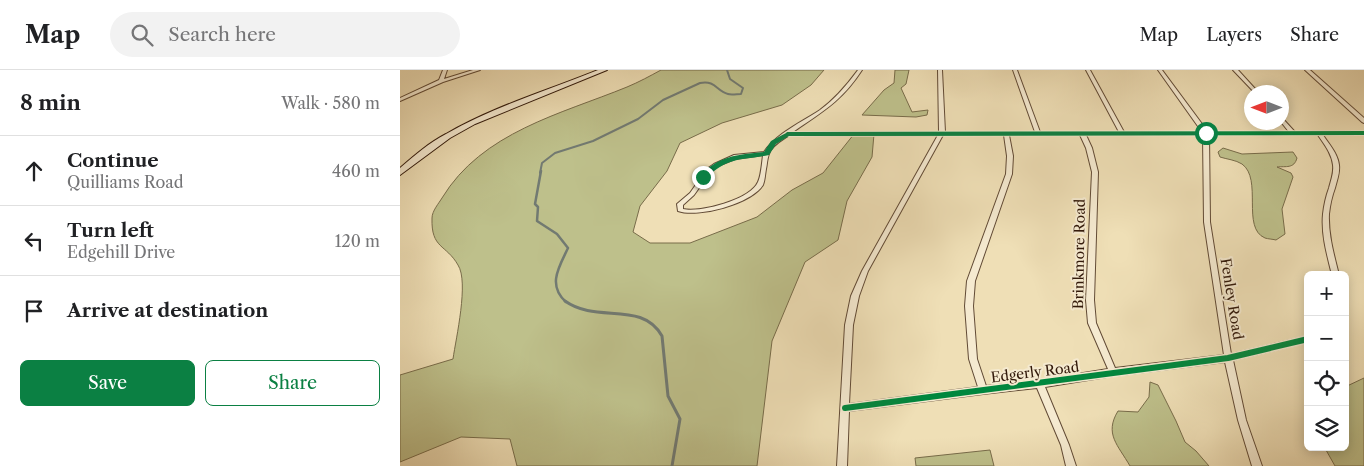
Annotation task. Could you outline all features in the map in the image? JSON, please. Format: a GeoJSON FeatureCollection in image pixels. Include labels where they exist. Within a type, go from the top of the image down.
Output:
{"type":"FeatureCollection","features":[{"type":"Feature","properties":{"kind":"street"},"geometry":{"type":"LineString","coordinates":[[442,81],[445,70]]}},
{"type":"Feature","properties":{"kind":"street"},"geometry":{"type":"LineString","coordinates":[[400,100],[442,81],[478,70]]}},
{"type":"Feature","properties":{"kind":"street"},"geometry":{"type":"LineString","coordinates":[[400,172],[438,141],[481,117],[604,70]]}},
{"type":"Feature","properties":{"kind":"street"},"geometry":{"type":"LineString","coordinates":[[766,154],[734,157],[708,170],[692,194],[680,204],[680,210],[688,213],[696,212],[744,198],[761,184],[766,154],[773,142],[808,122],[839,97],[860,70]]}},
{"type":"Feature","properties":{"kind":"street"},"geometry":{"type":"LineString","coordinates":[[842,466],[849,325],[854,296],[865,271],[942,133],[940,70]]}},
{"type":"Feature","properties":{"kind":"street"},"geometry":{"type":"LineString","coordinates":[[1015,70],[1038,133]]}},
{"type":"Feature","properties":{"kind":"street"},"geometry":{"type":"LineString","coordinates":[[1088,70],[1122,133]]}},
{"type":"Feature","properties":{"kind":"street"},"geometry":{"type":"LineString","coordinates":[[1160,70],[1206,133]]}},
{"type":"Feature","properties":{"kind":"street"},"geometry":{"type":"LineString","coordinates":[[1235,70],[1249,85]]}},
{"type":"Feature","properties":{"kind":"street"},"geometry":{"type":"LineString","coordinates":[[1307,70],[1364,121]]}},
{"type":"Feature","properties":{"kind":"street"},"geometry":{"type":"LineString","coordinates":[[808,122],[818,134]]}},
{"type":"Feature","properties":{"kind":"street"},"geometry":{"type":"LineString","coordinates":[[1289,128],[1293,133]]}},
{"type":"Feature","properties":{"kind":"street","name":"Brinkmore Road"},"geometry":{"type":"LineString","coordinates":[[1082,133],[1089,148],[1095,172],[1090,300],[1092,323],[1113,372]]}},
{"type":"Feature","properties":{"kind":"street","name":"Fenley Road"},"geometry":{"type":"LineString","coordinates":[[1206,133],[1207,222],[1228,358],[1242,420],[1257,466]]}},
{"type":"Feature","properties":{"kind":"street"},"geometry":{"type":"LineString","coordinates":[[1319,133],[1331,148],[1337,162],[1337,176],[1330,192],[1326,216],[1335,271]]}},
{"type":"Feature","properties":{"kind":"street"},"geometry":{"type":"LineString","coordinates":[[788,134],[1364,133]]}},
{"type":"Feature","properties":{"kind":"street"},"geometry":{"type":"LineString","coordinates":[[983,390],[973,359],[969,306],[971,280],[1009,174],[1010,156],[1006,134]]}},
{"type":"Feature","properties":{"kind":"street","name":"Edgerly Road"},"geometry":{"type":"LineString","coordinates":[[845,408],[1228,358],[1304,340]]}},
{"type":"Feature","properties":{"kind":"street"},"geometry":{"type":"LineString","coordinates":[[1040,384],[1065,445],[1071,466]]}},
{"type":"Feature","properties":{"kind":"green space"},"geometry":{"type":"Polygon","coordinates":[[[661,70],[824,70],[811,85],[782,105],[722,123],[680,143],[667,171],[640,206],[633,232],[650,243],[690,243],[757,217],[792,190],[823,173],[854,134],[874,134],[872,157],[847,201],[838,240],[805,262],[772,341],[757,466],[517,466],[510,439],[461,437],[400,462],[400,375],[453,359],[459,325],[462,297],[461,273],[458,265],[440,245],[434,235],[432,215],[434,210],[459,175],[478,157],[501,141],[525,128],[627,87],[661,70]]]}},
{"type":"Feature","properties":{"kind":"green space"},"geometry":{"type":"Polygon","coordinates":[[[895,70],[909,70],[906,84],[901,88],[912,112],[928,110],[927,115],[916,117],[862,115],[884,90],[894,83],[895,70]]]}},
{"type":"Feature","properties":{"kind":"green space"},"geometry":{"type":"Polygon","coordinates":[[[1223,148],[1242,154],[1293,152],[1297,158],[1296,162],[1292,165],[1277,167],[1291,173],[1293,177],[1282,209],[1285,234],[1276,240],[1265,238],[1258,233],[1254,224],[1251,180],[1248,171],[1240,163],[1220,157],[1218,152],[1223,148]]]}},
{"type":"Feature","properties":{"kind":"green space"},"geometry":{"type":"Polygon","coordinates":[[[1364,378],[1364,466],[1335,466],[1327,451],[1349,451],[1349,385],[1364,378]]]}},
{"type":"Feature","properties":{"kind":"green space"},"geometry":{"type":"Polygon","coordinates":[[[1150,382],[1158,385],[1185,442],[1209,466],[1130,466],[1114,439],[1112,426],[1118,411],[1138,412],[1149,397],[1150,382]]]}},
{"type":"Feature","properties":{"kind":"green space"},"geometry":{"type":"Polygon","coordinates":[[[990,450],[994,466],[916,466],[915,458],[990,450]]]}},
{"type":"Feature","properties":{"kind":"waterway"},"geometry":{"type":"LineString","coordinates":[[540,173],[542,163],[555,153],[593,141],[638,119],[663,100],[700,83],[713,84],[724,93],[741,94],[743,88],[730,79],[727,70]]}},
{"type":"Feature","properties":{"kind":"waterway"},"geometry":{"type":"LineString","coordinates":[[541,171],[535,204],[538,207],[537,221],[557,234],[568,248],[556,276],[557,289],[565,301]]}},
{"type":"Feature","properties":{"kind":"waterway"},"geometry":{"type":"LineString","coordinates":[[565,301],[578,308],[631,315],[643,319],[653,325],[662,336],[668,396],[680,419],[672,466]]}},
{"type":"Feature","properties":{"kind":"cycle path"},"geometry":{"type":"LineString","coordinates":[[788,134],[1364,133]]}},
{"type":"Feature","properties":{"kind":"cycle path"},"geometry":{"type":"LineString","coordinates":[[845,408],[1228,358],[1304,340]]}},
{"type":"Feature","properties":{"kind":"route"},"geometry":{"type":"LineString","coordinates":[[703,177],[708,170],[732,157],[766,154],[773,142],[788,134],[1206,133]]}}]}
